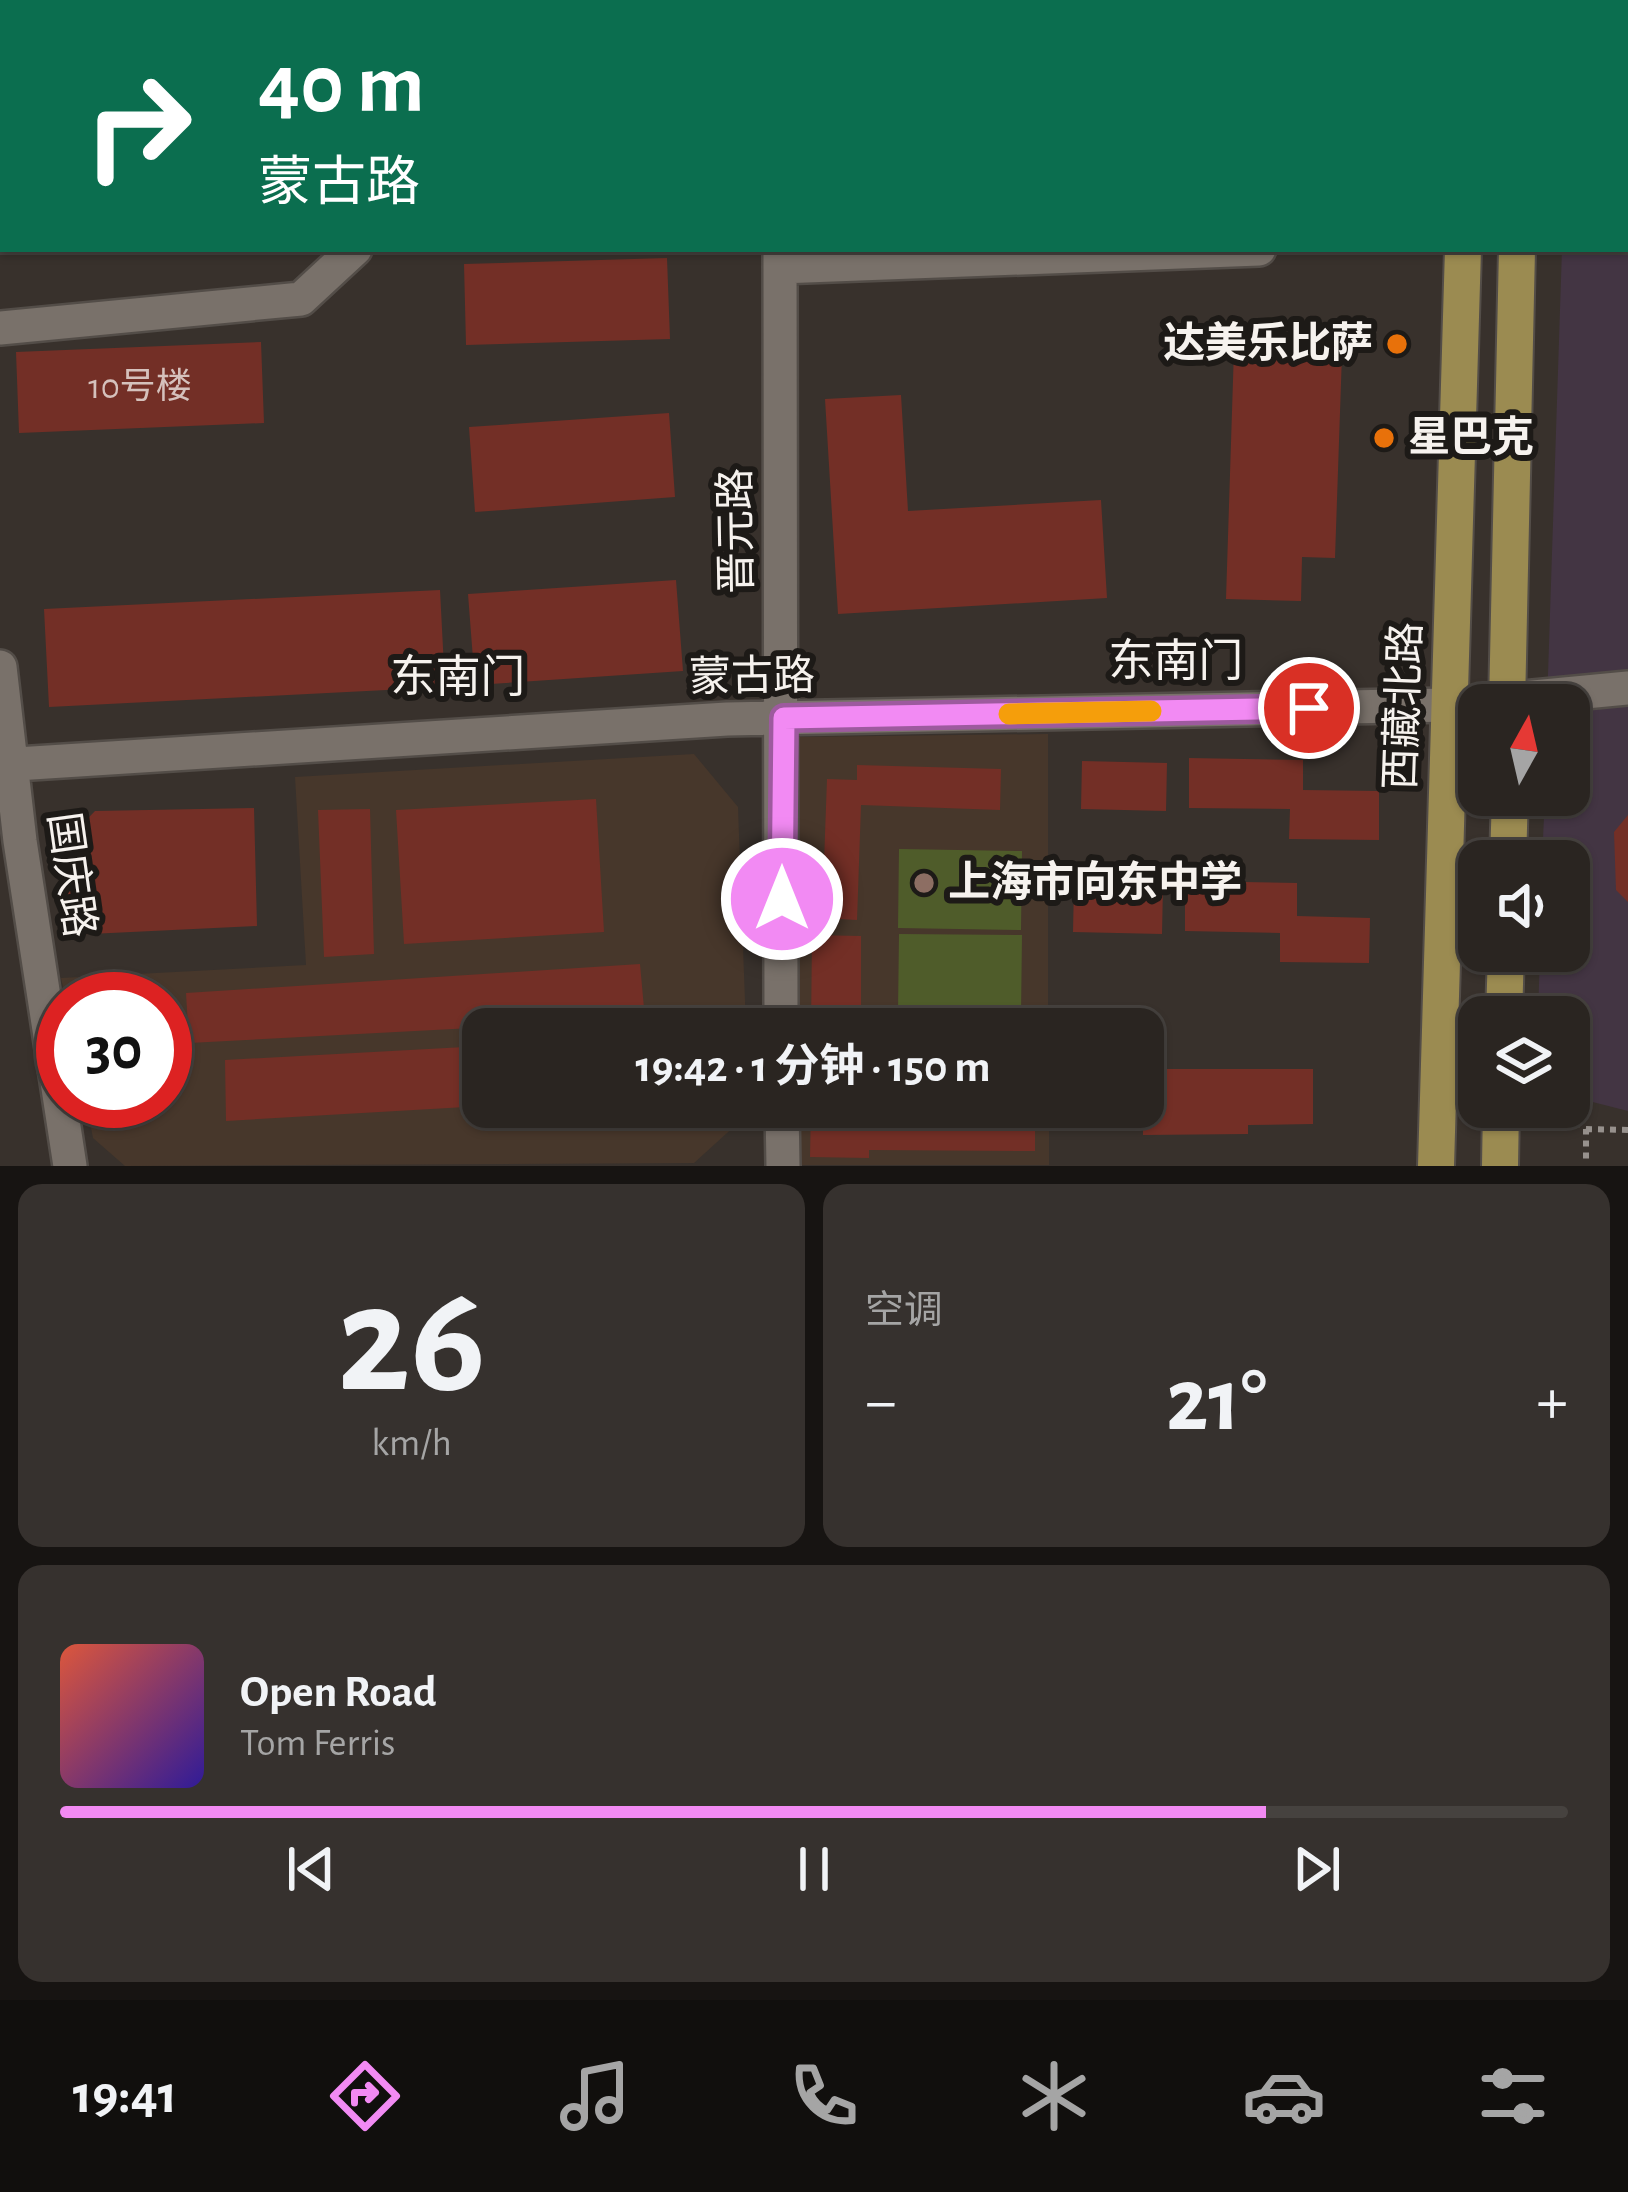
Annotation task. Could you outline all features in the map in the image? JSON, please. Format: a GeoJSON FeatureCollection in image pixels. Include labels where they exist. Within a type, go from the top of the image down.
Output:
{"type":"FeatureCollection","features":[{"type":"Feature","properties":{"kind":"main road","name":"西藏北路"},"geometry":{"type":"LineString","coordinates":[[1436,1166],[1463,252]]}},
{"type":"Feature","properties":{"kind":"main road"},"geometry":{"type":"LineString","coordinates":[[1507,684],[1517,252]]}},
{"type":"Feature","properties":{"kind":"main road"},"geometry":{"type":"LineString","coordinates":[[1500,1166],[1501,1128]]}},
{"type":"Feature","properties":{"kind":"street"},"geometry":{"type":"LineString","coordinates":[[0,328],[301,299],[352,252]]}},
{"type":"Feature","properties":{"kind":"street"},"geometry":{"type":"LineString","coordinates":[[780,258],[1099,252]]}},
{"type":"Feature","properties":{"kind":"street","name":"晋元路"},"geometry":{"type":"LineString","coordinates":[[780,258],[781,1008]]}},
{"type":"Feature","properties":{"kind":"street","name":"国庆路"},"geometry":{"type":"LineString","coordinates":[[0,667],[6,765],[70,1166]]}},
{"type":"Feature","properties":{"kind":"street","name":"蒙古路"},"geometry":{"type":"LineString","coordinates":[[1590,693],[1628,688]]}},
{"type":"Feature","properties":{"kind":"street","name":"蒙古路"},"geometry":{"type":"LineString","coordinates":[[6,765],[784,718],[1458,705]]}},
{"type":"Feature","properties":{"kind":"street"},"geometry":{"type":"LineString","coordinates":[[782,1128],[783,1166]]}},
{"type":"Feature","properties":{"kind":"path"},"geometry":{"type":"LineString","coordinates":[[1586,1160],[1586,1129],[1628,1130]]}},
{"type":"Feature","properties":{"kind":"shaded area"},"geometry":{"type":"Polygon","coordinates":[[[1562,252],[1628,252],[1628,1111],[1590,1101],[1590,996],[1539,996],[1539,972],[1590,972],[1590,840],[1543,840],[1544,816],[1590,816],[1590,684],[1548,684],[1562,252]]]}},
{"type":"Feature","properties":{"kind":"shaded area","name":"上海市向东中学"},"geometry":{"type":"Polygon","coordinates":[[[1048,734],[1048,1008],[800,1008],[799,737],[1048,734]]]}},
{"type":"Feature","properties":{"kind":"shaded area"},"geometry":{"type":"Polygon","coordinates":[[[694,754],[738,807],[745,1008],[462,1008],[462,1128],[732,1128],[694,1163],[125,1166],[93,1138],[91,1128],[192,1128],[192,972],[174,972],[306,965],[295,777],[694,754]]]}},
{"type":"Feature","properties":{"kind":"shaded area"},"geometry":{"type":"Polygon","coordinates":[[[800,1128],[1049,1128],[1049,1165],[801,1165],[800,1128]]]}},
{"type":"Feature","properties":{"kind":"green space"},"geometry":{"type":"Polygon","coordinates":[[[899,849],[1022,851],[1021,930],[898,928],[899,849]]]}},
{"type":"Feature","properties":{"kind":"green space"},"geometry":{"type":"Polygon","coordinates":[[[899,934],[1022,935],[1021,1008],[898,1008],[899,934]]]}},
{"type":"Feature","properties":{"kind":"building"},"geometry":{"type":"Polygon","coordinates":[[[667,258],[670,339],[466,345],[464,264],[667,258]]]}},
{"type":"Feature","properties":{"kind":"building"},"geometry":{"type":"Polygon","coordinates":[[[261,342],[264,423],[19,433],[16,352],[261,342]]]}},
{"type":"Feature","properties":{"kind":"building"},"geometry":{"type":"Polygon","coordinates":[[[1234,349],[1342,354],[1335,558],[1302,557],[1301,601],[1226,599],[1234,349]]]}},
{"type":"Feature","properties":{"kind":"building"},"geometry":{"type":"Polygon","coordinates":[[[901,395],[908,511],[1101,500],[1107,598],[838,614],[825,399],[901,395]]]}},
{"type":"Feature","properties":{"kind":"building"},"geometry":{"type":"Polygon","coordinates":[[[669,413],[675,497],[475,512],[469,427],[669,413]]]}},
{"type":"Feature","properties":{"kind":"building"},"geometry":{"type":"Polygon","coordinates":[[[676,580],[683,671],[475,685],[468,594],[676,580]]]}},
{"type":"Feature","properties":{"kind":"building"},"geometry":{"type":"Polygon","coordinates":[[[440,590],[445,687],[49,707],[44,609],[440,590]]]}},
{"type":"Feature","properties":{"kind":"building"},"geometry":{"type":"Polygon","coordinates":[[[1189,758],[1303,760],[1303,790],[1379,791],[1379,840],[1289,839],[1290,809],[1189,808],[1189,758]]]}},
{"type":"Feature","properties":{"kind":"building"},"geometry":{"type":"Polygon","coordinates":[[[1082,761],[1167,763],[1166,811],[1081,809],[1082,761]]]}},
{"type":"Feature","properties":{"kind":"building"},"geometry":{"type":"Polygon","coordinates":[[[857,765],[1001,769],[1000,810],[861,805],[857,920],[822,918],[827,779],[857,780],[857,765]]]}},
{"type":"Feature","properties":{"kind":"building"},"geometry":{"type":"Polygon","coordinates":[[[596,799],[604,932],[404,944],[396,810],[596,799]]]}},
{"type":"Feature","properties":{"kind":"building"},"geometry":{"type":"Polygon","coordinates":[[[254,808],[257,926],[69,935],[58,849],[95,811],[254,808]]]}},
{"type":"Feature","properties":{"kind":"building"},"geometry":{"type":"Polygon","coordinates":[[[370,809],[374,954],[324,957],[318,810],[370,809]]]}},
{"type":"Feature","properties":{"kind":"building"},"geometry":{"type":"Polygon","coordinates":[[[1628,815],[1628,902],[1616,890],[1614,832],[1628,815]]]}},
{"type":"Feature","properties":{"kind":"building"},"geometry":{"type":"Polygon","coordinates":[[[1185,881],[1297,883],[1297,916],[1370,918],[1369,963],[1280,962],[1280,933],[1185,931],[1185,881]]]}},
{"type":"Feature","properties":{"kind":"building"},"geometry":{"type":"Polygon","coordinates":[[[1074,885],[1163,886],[1162,934],[1073,932],[1074,885]]]}},
{"type":"Feature","properties":{"kind":"building"},"geometry":{"type":"Polygon","coordinates":[[[812,935],[861,936],[861,1008],[811,1008],[812,935]]]}},
{"type":"Feature","properties":{"kind":"building"},"geometry":{"type":"Polygon","coordinates":[[[640,964],[644,1008],[462,1008],[462,1029],[192,1043],[192,993],[640,964]]]}},
{"type":"Feature","properties":{"kind":"building"},"geometry":{"type":"Polygon","coordinates":[[[462,1047],[462,1107],[226,1121],[225,1060],[462,1047]]]}},
{"type":"Feature","properties":{"kind":"building"},"geometry":{"type":"Polygon","coordinates":[[[1164,1069],[1313,1069],[1313,1124],[1248,1125],[1248,1134],[1143,1135],[1143,1128],[1164,1128],[1164,1069]]]}},
{"type":"Feature","properties":{"kind":"building"},"geometry":{"type":"Polygon","coordinates":[[[811,1128],[1035,1128],[1035,1151],[869,1150],[869,1158],[810,1157],[811,1128]]]}},
{"type":"Feature","properties":{"kind":"slow traffic"},"geometry":{"type":"LineString","coordinates":[[1009,714],[1151,711]]}},
{"type":"Feature","properties":{"kind":"place","name":"达美乐比萨"},"geometry":{"type":"Point","coordinates":[1397,344]}},
{"type":"Feature","properties":{"kind":"place","name":"星巴克"},"geometry":{"type":"Point","coordinates":[1384,438]}},
{"type":"Feature","properties":{"kind":"place","name":"上海市向东中学"},"geometry":{"type":"Point","coordinates":[924,883]}},
{"type":"Feature","properties":{"kind":"district","name":"东南门"},"geometry":{"type":"Point","coordinates":[1176,662]}},
{"type":"Feature","properties":{"kind":"district","name":"东南门"},"geometry":{"type":"Point","coordinates":[458,678]}},
{"type":"Feature","properties":{"kind":"route"},"geometry":{"type":"LineString","coordinates":[[782,899],[784,718],[1309,708]]}}]}
